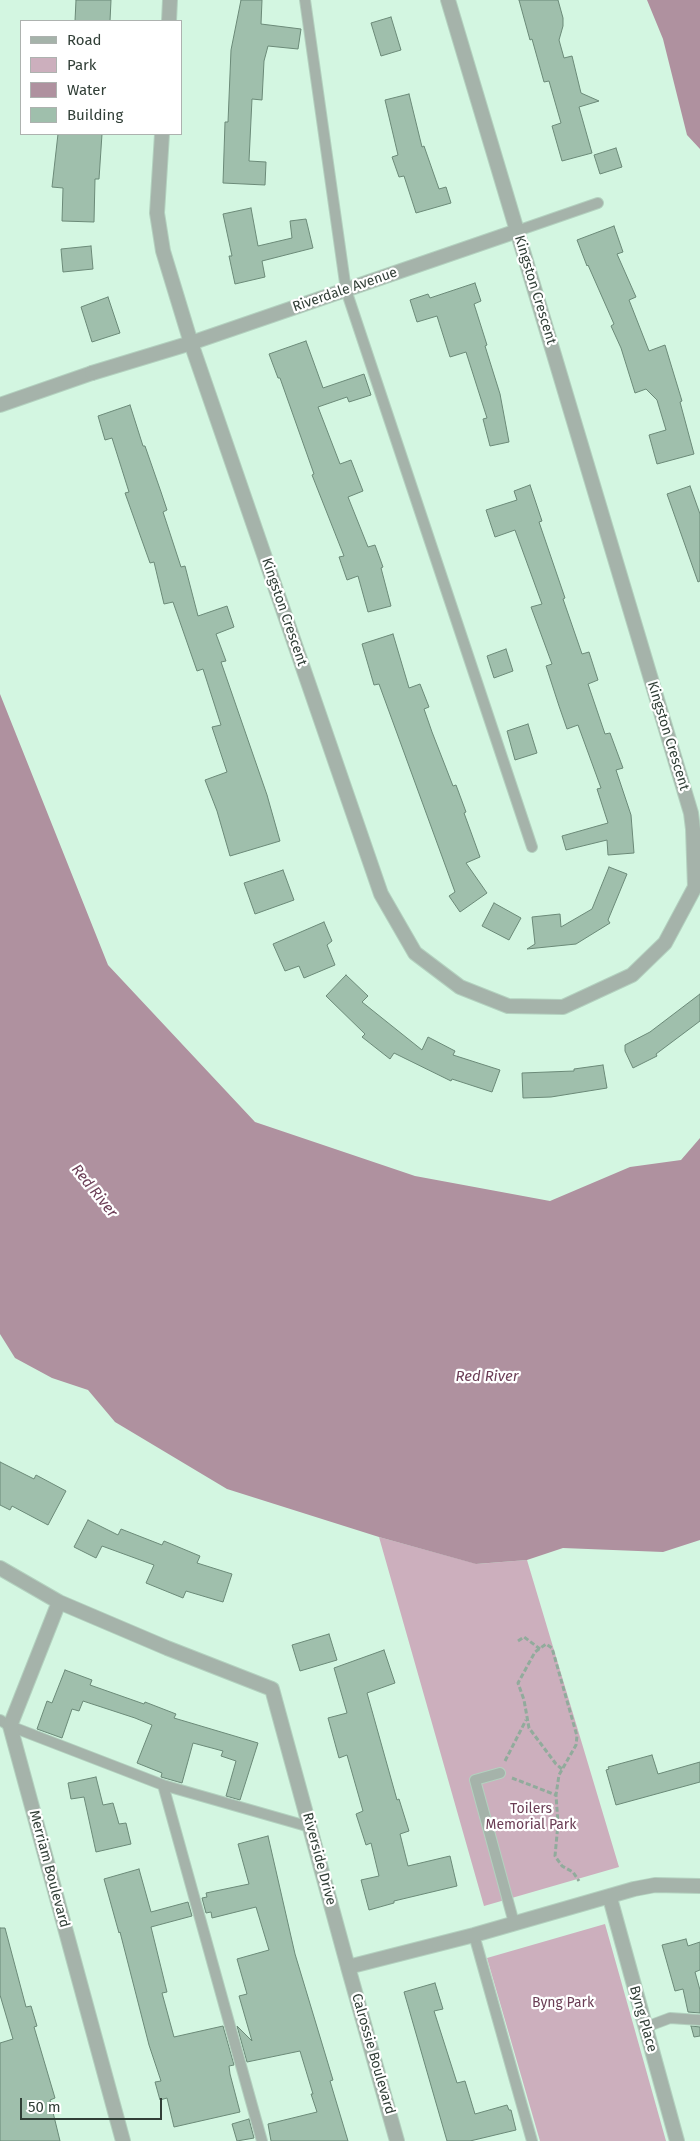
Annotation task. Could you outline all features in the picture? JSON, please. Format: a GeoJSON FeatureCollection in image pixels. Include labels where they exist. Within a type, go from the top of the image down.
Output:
{"type":"FeatureCollection","features":[{"type":"Feature","properties":{"kind":"street"},"geometry":{"type":"LineString","coordinates":[[169,20],[170,0]]}},
{"type":"Feature","properties":{"kind":"street","name":"Kingston Crescent"},"geometry":{"type":"LineString","coordinates":[[162,135],[158,213],[163,250],[191,343],[381,894],[415,953],[460,988],[508,1006],[563,1007],[632,975],[665,943],[695,886],[691,813],[448,0]]}},
{"type":"Feature","properties":{"kind":"street","name":"Riverdale Avenue"},"geometry":{"type":"LineString","coordinates":[[0,405],[92,373],[191,343],[517,230]]}},
{"type":"Feature","properties":{"kind":"street","name":"Riverside Drive"},"geometry":{"type":"LineString","coordinates":[[0,1568],[59,1602],[272,1689],[348,1966]]}},
{"type":"Feature","properties":{"kind":"street"},"geometry":{"type":"LineString","coordinates":[[5,1723],[59,1602]]}},
{"type":"Feature","properties":{"kind":"street","name":"Merriam Boulevard"},"geometry":{"type":"LineString","coordinates":[[5,1723],[123,2141]]}},
{"type":"Feature","properties":{"kind":"street"},"geometry":{"type":"LineString","coordinates":[[348,1966],[655,1885],[700,1886]]}},
{"type":"Feature","properties":{"kind":"street","name":"Byng Place"},"geometry":{"type":"LineString","coordinates":[[610,1898],[677,2141]]}},
{"type":"Feature","properties":{"kind":"street","name":"Calrossie Boulevard"},"geometry":{"type":"LineString","coordinates":[[348,1966],[397,2141]]}},
{"type":"Feature","properties":{"kind":"lane"},"geometry":{"type":"LineString","coordinates":[[305,0],[346,290],[532,847]]}},
{"type":"Feature","properties":{"kind":"lane","name":"Riverdale Avenue"},"geometry":{"type":"LineString","coordinates":[[517,230],[598,203]]}},
{"type":"Feature","properties":{"kind":"lane"},"geometry":{"type":"LineString","coordinates":[[5,1723],[163,1785],[310,1828]]}},
{"type":"Feature","properties":{"kind":"lane"},"geometry":{"type":"LineString","coordinates":[[500,1773],[475,1780],[514,1923]]}},
{"type":"Feature","properties":{"kind":"lane"},"geometry":{"type":"LineString","coordinates":[[163,1785],[262,2141]]}},
{"type":"Feature","properties":{"kind":"lane"},"geometry":{"type":"LineString","coordinates":[[474,1934],[532,2141]]}},
{"type":"Feature","properties":{"kind":"lane"},"geometry":{"type":"LineString","coordinates":[[646,2027],[670,2018],[700,2020]]}},
{"type":"Feature","properties":{"kind":"path"},"geometry":{"type":"LineString","coordinates":[[518,1641],[524,1637],[540,1649]]}},
{"type":"Feature","properties":{"kind":"path"},"geometry":{"type":"LineString","coordinates":[[562,1769],[556,1764],[529,1728],[524,1700],[518,1683],[535,1652],[546,1644],[552,1648],[576,1736],[576,1745],[562,1769],[558,1775],[556,1795],[558,1824],[555,1856],[562,1866],[573,1872],[578,1881]]}},
{"type":"Feature","properties":{"kind":"path"},"geometry":{"type":"LineString","coordinates":[[526,1719],[500,1773],[556,1795]]}},
{"type":"Feature","properties":{"kind":"green space","name":"Toilers Memorial Park"},"geometry":{"type":"Polygon","coordinates":[[[379,1537],[477,1564],[527,1560],[619,1867],[484,1906],[379,1537]]]}},
{"type":"Feature","properties":{"kind":"green space","name":"Byng Park"},"geometry":{"type":"Polygon","coordinates":[[[605,1924],[666,2141],[540,2141],[487,1958],[605,1924]]]}},
{"type":"Feature","properties":{"kind":"water"},"geometry":{"type":"Polygon","coordinates":[[[647,0],[700,0],[700,149],[687,135],[663,39],[647,0]]]}},
{"type":"Feature","properties":{"kind":"water","name":"Red River"},"geometry":{"type":"Polygon","coordinates":[[[0,694],[108,965],[255,1122],[415,1176],[550,1201],[630,1167],[681,1160],[700,1138],[700,1540],[663,1552],[563,1548],[527,1560],[476,1564],[379,1537],[227,1489],[115,1422],[88,1390],[52,1378],[15,1358],[0,1334],[0,694]]]}},
{"type":"Feature","properties":{"kind":"building"},"geometry":{"type":"Polygon","coordinates":[[[76,0],[111,0],[110,20],[75,20],[76,0]]]}},
{"type":"Feature","properties":{"kind":"building"},"geometry":{"type":"Polygon","coordinates":[[[241,0],[262,0],[261,24],[301,29],[298,49],[268,46],[264,61],[262,100],[252,99],[249,161],[266,162],[265,185],[223,183],[225,122],[228,122],[231,50],[241,0]]]}},
{"type":"Feature","properties":{"kind":"building"},"geometry":{"type":"Polygon","coordinates":[[[519,0],[558,0],[563,18],[559,40],[564,58],[572,56],[581,93],[599,101],[579,107],[592,153],[562,161],[552,126],[561,123],[549,81],[544,82],[519,0]]]}},
{"type":"Feature","properties":{"kind":"building"},"geometry":{"type":"Polygon","coordinates":[[[391,17],[401,50],[381,56],[371,23],[391,17]]]}},
{"type":"Feature","properties":{"kind":"building"},"geometry":{"type":"Polygon","coordinates":[[[409,94],[422,147],[424,146],[439,189],[446,187],[451,203],[416,213],[404,176],[399,177],[392,157],[398,155],[385,100],[409,94]]]}},
{"type":"Feature","properties":{"kind":"building"},"geometry":{"type":"Polygon","coordinates":[[[58,135],[102,135],[99,179],[95,179],[94,222],[62,221],[63,188],[52,187],[58,135]]]}},
{"type":"Feature","properties":{"kind":"building"},"geometry":{"type":"Polygon","coordinates":[[[616,148],[622,167],[600,174],[594,155],[616,148]]]}},
{"type":"Feature","properties":{"kind":"building"},"geometry":{"type":"Polygon","coordinates":[[[251,208],[258,246],[292,238],[290,221],[306,219],[313,248],[262,261],[265,277],[235,284],[229,256],[232,256],[223,214],[251,208]]]}},
{"type":"Feature","properties":{"kind":"building"},"geometry":{"type":"Polygon","coordinates":[[[614,226],[623,252],[617,254],[636,297],[629,300],[649,351],[665,345],[682,401],[680,402],[694,454],[657,464],[649,435],[666,430],[657,400],[646,389],[635,393],[621,348],[611,326],[614,324],[577,240],[614,226]]]}},
{"type":"Feature","properties":{"kind":"building"},"geometry":{"type":"Polygon","coordinates":[[[91,246],[93,269],[63,272],[61,249],[91,246]]]}},
{"type":"Feature","properties":{"kind":"building"},"geometry":{"type":"Polygon","coordinates":[[[475,283],[481,301],[474,304],[500,394],[509,442],[490,446],[483,419],[487,418],[466,352],[450,357],[437,316],[417,322],[410,300],[428,294],[430,298],[475,283]]]}},
{"type":"Feature","properties":{"kind":"building"},"geometry":{"type":"Polygon","coordinates":[[[108,297],[120,333],[92,342],[81,307],[108,297]]]}},
{"type":"Feature","properties":{"kind":"building"},"geometry":{"type":"Polygon","coordinates":[[[306,341],[323,388],[364,374],[371,395],[349,402],[347,397],[318,407],[340,464],[351,460],[363,491],[348,497],[368,547],[375,545],[383,567],[381,568],[391,606],[368,612],[358,576],[347,580],[339,557],[344,556],[312,475],[314,474],[280,378],[278,378],[269,354],[306,341]]]}},
{"type":"Feature","properties":{"kind":"building"},"geometry":{"type":"Polygon","coordinates":[[[130,405],[167,510],[163,512],[181,567],[185,566],[198,616],[227,606],[234,627],[216,634],[226,661],[221,662],[267,795],[280,841],[230,856],[217,811],[205,780],[227,772],[212,727],[221,725],[203,669],[197,671],[173,602],[164,604],[154,562],[150,563],[125,493],[129,492],[112,438],[105,440],[98,416],[130,405]]]}},
{"type":"Feature","properties":{"kind":"building"},"geometry":{"type":"Polygon","coordinates":[[[530,485],[542,521],[539,522],[582,654],[589,652],[598,680],[588,684],[605,734],[610,733],[623,768],[616,770],[631,815],[634,853],[608,855],[607,840],[566,850],[562,836],[608,823],[597,789],[601,788],[578,725],[567,729],[546,666],[552,664],[531,607],[542,604],[515,530],[495,537],[486,510],[517,500],[514,491],[530,485]]]}},
{"type":"Feature","properties":{"kind":"building"},"geometry":{"type":"Polygon","coordinates":[[[690,486],[700,514],[700,581],[698,582],[667,494],[690,486]]]}},
{"type":"Feature","properties":{"kind":"building"},"geometry":{"type":"Polygon","coordinates":[[[393,634],[409,688],[420,684],[429,707],[424,709],[453,786],[456,785],[480,857],[466,863],[487,893],[460,912],[449,896],[455,892],[379,684],[374,685],[362,644],[393,634]]]}},
{"type":"Feature","properties":{"kind":"building"},"geometry":{"type":"Polygon","coordinates":[[[506,649],[513,671],[494,678],[487,656],[506,649]]]}},
{"type":"Feature","properties":{"kind":"building"},"geometry":{"type":"Polygon","coordinates":[[[528,724],[537,753],[515,760],[507,731],[528,724]]]}},
{"type":"Feature","properties":{"kind":"building"},"geometry":{"type":"Polygon","coordinates":[[[609,867],[627,874],[608,920],[610,923],[576,944],[527,949],[535,944],[532,917],[560,914],[561,927],[592,909],[609,867]]]}},
{"type":"Feature","properties":{"kind":"building"},"geometry":{"type":"Polygon","coordinates":[[[283,870],[294,900],[255,914],[244,883],[283,870]]]}},
{"type":"Feature","properties":{"kind":"building"},"geometry":{"type":"Polygon","coordinates":[[[494,903],[521,918],[509,940],[482,926],[494,903]]]}},
{"type":"Feature","properties":{"kind":"building"},"geometry":{"type":"Polygon","coordinates":[[[324,922],[332,941],[327,945],[335,965],[304,978],[299,966],[285,971],[273,944],[324,922]]]}},
{"type":"Feature","properties":{"kind":"building"},"geometry":{"type":"Polygon","coordinates":[[[346,975],[368,996],[362,1002],[422,1050],[428,1037],[455,1051],[453,1055],[500,1070],[492,1092],[452,1079],[451,1081],[394,1053],[390,1059],[362,1037],[365,1034],[326,996],[346,975]]]}},
{"type":"Feature","properties":{"kind":"building"},"geometry":{"type":"Polygon","coordinates":[[[700,994],[700,1021],[656,1054],[657,1056],[633,1068],[625,1051],[625,1045],[650,1032],[700,994]]]}},
{"type":"Feature","properties":{"kind":"building"},"geometry":{"type":"Polygon","coordinates":[[[603,1065],[607,1088],[551,1097],[523,1098],[522,1073],[574,1071],[574,1069],[603,1065]]]}},
{"type":"Feature","properties":{"kind":"building"},"geometry":{"type":"Polygon","coordinates":[[[0,1462],[34,1479],[36,1475],[66,1491],[48,1525],[12,1506],[10,1510],[0,1505],[0,1462]]]}},
{"type":"Feature","properties":{"kind":"building"},"geometry":{"type":"Polygon","coordinates":[[[88,1520],[118,1535],[121,1529],[162,1545],[164,1541],[200,1556],[197,1563],[232,1574],[223,1602],[186,1591],[183,1598],[146,1583],[154,1565],[102,1546],[96,1558],[74,1547],[88,1520]]]}},
{"type":"Feature","properties":{"kind":"building"},"geometry":{"type":"Polygon","coordinates":[[[329,1634],[337,1660],[300,1671],[292,1645],[329,1634]]]}},
{"type":"Feature","properties":{"kind":"building"},"geometry":{"type":"Polygon","coordinates":[[[384,1650],[395,1683],[367,1693],[397,1800],[399,1799],[409,1831],[400,1834],[408,1866],[450,1856],[457,1886],[394,1901],[394,1903],[369,1910],[361,1880],[379,1876],[371,1843],[366,1845],[356,1814],[363,1811],[347,1755],[339,1758],[328,1718],[347,1713],[334,1668],[384,1650]]]}},
{"type":"Feature","properties":{"kind":"building"},"geometry":{"type":"Polygon","coordinates":[[[65,1670],[92,1680],[90,1685],[176,1714],[174,1718],[258,1743],[240,1800],[226,1796],[236,1761],[221,1756],[223,1751],[193,1743],[182,1783],[161,1777],[162,1773],[137,1763],[152,1725],[135,1718],[83,1701],[79,1711],[72,1709],[62,1738],[37,1729],[47,1701],[52,1703],[65,1670]]]}},
{"type":"Feature","properties":{"kind":"building"},"geometry":{"type":"Polygon","coordinates":[[[652,1755],[658,1774],[700,1762],[700,1782],[616,1805],[606,1770],[609,1769],[608,1767],[652,1755]]]}},
{"type":"Feature","properties":{"kind":"building"},"geometry":{"type":"Polygon","coordinates":[[[96,1777],[103,1805],[113,1803],[119,1824],[126,1823],[131,1844],[96,1852],[84,1797],[71,1799],[68,1783],[96,1777]]]}},
{"type":"Feature","properties":{"kind":"building"},"geometry":{"type":"Polygon","coordinates":[[[268,1836],[295,1954],[333,2080],[330,2081],[348,2141],[271,2141],[268,2124],[317,2112],[311,2094],[313,2094],[300,2051],[247,2062],[237,2026],[252,2041],[239,1996],[247,1994],[237,1959],[269,1950],[256,1907],[212,1918],[211,1912],[206,1913],[202,1898],[207,1897],[206,1893],[249,1884],[238,1844],[268,1836]]]}},
{"type":"Feature","properties":{"kind":"building"},"geometry":{"type":"Polygon","coordinates":[[[139,1869],[151,1912],[188,1902],[192,1916],[151,1927],[167,1992],[162,1993],[174,2037],[223,2026],[234,2065],[229,2066],[230,2074],[240,2112],[174,2127],[167,2098],[160,2100],[155,2082],[161,2081],[149,2045],[120,1932],[104,1879],[139,1869]]]}},
{"type":"Feature","properties":{"kind":"building"},"geometry":{"type":"Polygon","coordinates":[[[0,1928],[5,1928],[26,2007],[31,2006],[37,2026],[34,2027],[55,2098],[50,2100],[60,2141],[0,2141],[0,2043],[13,2039],[0,1995],[0,1928]]]}},
{"type":"Feature","properties":{"kind":"building"},"geometry":{"type":"Polygon","coordinates":[[[686,1939],[688,1946],[700,1942],[700,1970],[695,1972],[700,1990],[700,2013],[688,2012],[683,1989],[675,1991],[662,1945],[686,1939]]]}},
{"type":"Feature","properties":{"kind":"building"},"geometry":{"type":"Polygon","coordinates":[[[435,1983],[443,2009],[434,2011],[457,2083],[465,2081],[475,2114],[507,2105],[509,2110],[511,2110],[516,2130],[470,2141],[447,2141],[404,1992],[435,1983]]]}},
{"type":"Feature","properties":{"kind":"building"},"geometry":{"type":"Polygon","coordinates":[[[691,2026],[700,2027],[700,2036],[694,2037],[691,2026]]]}},
{"type":"Feature","properties":{"kind":"building"},"geometry":{"type":"Polygon","coordinates":[[[249,2119],[254,2138],[237,2141],[232,2124],[249,2119]]]}}]}
